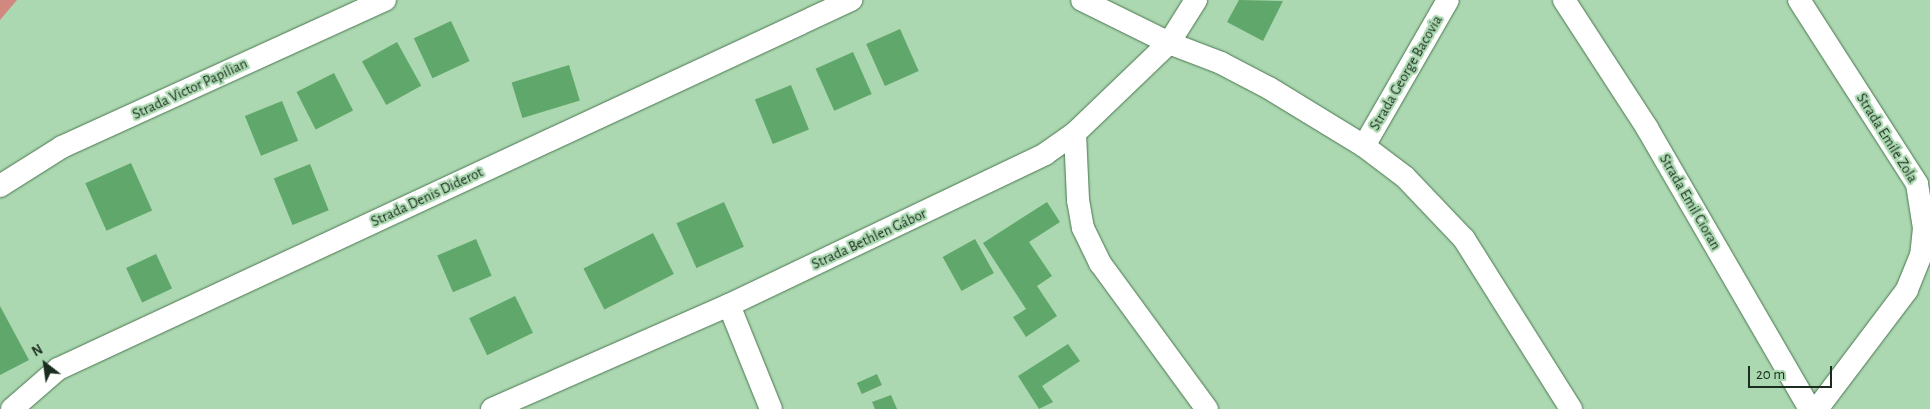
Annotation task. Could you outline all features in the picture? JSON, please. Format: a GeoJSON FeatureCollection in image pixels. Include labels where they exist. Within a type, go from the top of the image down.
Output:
{"type":"FeatureCollection","features":[{"type":"Feature","properties":{"kind":"street","name":"Strada Victor Papilian"},"geometry":{"type":"LineString","coordinates":[[0,186],[62,147],[385,0]]}},
{"type":"Feature","properties":{"kind":"street","name":"Strada Denis Diderot"},"geometry":{"type":"LineString","coordinates":[[12,409],[58,369],[851,0]]}},
{"type":"Feature","properties":{"kind":"street"},"geometry":{"type":"LineString","coordinates":[[1082,0],[1168,43],[1221,63],[1270,88],[1364,146],[1405,177],[1464,239],[1571,409]]}},
{"type":"Feature","properties":{"kind":"street","name":"Strada Bethlen Gábor"},"geometry":{"type":"LineString","coordinates":[[492,409],[729,305],[1006,174],[1075,133],[1168,43],[1196,0]]}},
{"type":"Feature","properties":{"kind":"street","name":"Strada George Bacovia"},"geometry":{"type":"LineString","coordinates":[[1364,146],[1448,0]]}},
{"type":"Feature","properties":{"kind":"street","name":"Strada Emil Cioran"},"geometry":{"type":"LineString","coordinates":[[1564,0],[1647,128],[1810,409]]}},
{"type":"Feature","properties":{"kind":"street","name":"Strada Emile Zola"},"geometry":{"type":"LineString","coordinates":[[1800,0],[1917,184],[1924,228],[1921,255],[1908,290],[1818,409]]}},
{"type":"Feature","properties":{"kind":"street"},"geometry":{"type":"LineString","coordinates":[[1075,133],[1078,200],[1084,228],[1100,263],[1207,409]]}},
{"type":"Feature","properties":{"kind":"street"},"geometry":{"type":"LineString","coordinates":[[729,305],[771,409]]}},
{"type":"Feature","properties":{"kind":"shaded area"},"geometry":{"type":"Polygon","coordinates":[[[0,0],[17,0],[0,20],[0,0]]]}},
{"type":"Feature","properties":{"kind":"building"},"geometry":{"type":"Polygon","coordinates":[[[1239,0],[1283,1],[1263,41],[1227,22],[1239,0]]]}},
{"type":"Feature","properties":{"kind":"building"},"geometry":{"type":"Polygon","coordinates":[[[451,21],[470,61],[432,78],[414,38],[451,21]]]}},
{"type":"Feature","properties":{"kind":"building"},"geometry":{"type":"Polygon","coordinates":[[[900,29],[919,71],[885,86],[866,44],[900,29]]]}},
{"type":"Feature","properties":{"kind":"building"},"geometry":{"type":"Polygon","coordinates":[[[397,42],[421,86],[386,105],[362,61],[397,42]]]}},
{"type":"Feature","properties":{"kind":"building"},"geometry":{"type":"Polygon","coordinates":[[[853,52],[872,94],[834,111],[816,69],[853,52]]]}},
{"type":"Feature","properties":{"kind":"building"},"geometry":{"type":"Polygon","coordinates":[[[569,65],[580,100],[522,118],[512,83],[569,65]]]}},
{"type":"Feature","properties":{"kind":"building"},"geometry":{"type":"Polygon","coordinates":[[[334,73],[353,110],[316,129],[297,92],[334,73]]]}},
{"type":"Feature","properties":{"kind":"building"},"geometry":{"type":"Polygon","coordinates":[[[791,85],[809,130],[773,144],[755,100],[791,85]]]}},
{"type":"Feature","properties":{"kind":"building"},"geometry":{"type":"Polygon","coordinates":[[[282,101],[298,141],[261,156],[245,116],[282,101]]]}},
{"type":"Feature","properties":{"kind":"building"},"geometry":{"type":"Polygon","coordinates":[[[131,163],[152,211],[106,231],[85,183],[131,163]]]}},
{"type":"Feature","properties":{"kind":"building"},"geometry":{"type":"Polygon","coordinates":[[[310,164],[329,210],[293,225],[274,179],[310,164]]]}},
{"type":"Feature","properties":{"kind":"building"},"geometry":{"type":"Polygon","coordinates":[[[724,202],[744,247],[696,268],[676,223],[724,202]]]}},
{"type":"Feature","properties":{"kind":"building"},"geometry":{"type":"Polygon","coordinates":[[[1047,202],[1060,222],[1029,242],[1052,276],[1037,286],[1057,316],[1026,337],[1013,317],[1026,309],[983,243],[1047,202]]]}},
{"type":"Feature","properties":{"kind":"building"},"geometry":{"type":"Polygon","coordinates":[[[653,233],[674,274],[604,309],[584,268],[653,233]]]}},
{"type":"Feature","properties":{"kind":"building"},"geometry":{"type":"Polygon","coordinates":[[[476,239],[492,276],[453,292],[437,255],[476,239]]]}},
{"type":"Feature","properties":{"kind":"building"},"geometry":{"type":"Polygon","coordinates":[[[975,239],[994,273],[962,291],[943,257],[975,239]]]}},
{"type":"Feature","properties":{"kind":"building"},"geometry":{"type":"Polygon","coordinates":[[[156,254],[172,288],[142,302],[126,268],[156,254]]]}},
{"type":"Feature","properties":{"kind":"building"},"geometry":{"type":"Polygon","coordinates":[[[515,296],[533,333],[487,355],[469,318],[515,296]]]}},
{"type":"Feature","properties":{"kind":"building"},"geometry":{"type":"Polygon","coordinates":[[[0,306],[29,360],[0,375],[0,306]]]}},
{"type":"Feature","properties":{"kind":"building"},"geometry":{"type":"Polygon","coordinates":[[[1068,344],[1080,361],[1042,386],[1053,402],[1039,409],[1018,376],[1068,344]]]}},
{"type":"Feature","properties":{"kind":"building"},"geometry":{"type":"Polygon","coordinates":[[[877,374],[882,385],[862,394],[857,383],[877,374]]]}},
{"type":"Feature","properties":{"kind":"building"},"geometry":{"type":"Polygon","coordinates":[[[891,395],[897,409],[875,409],[872,402],[891,395]]]}}]}
